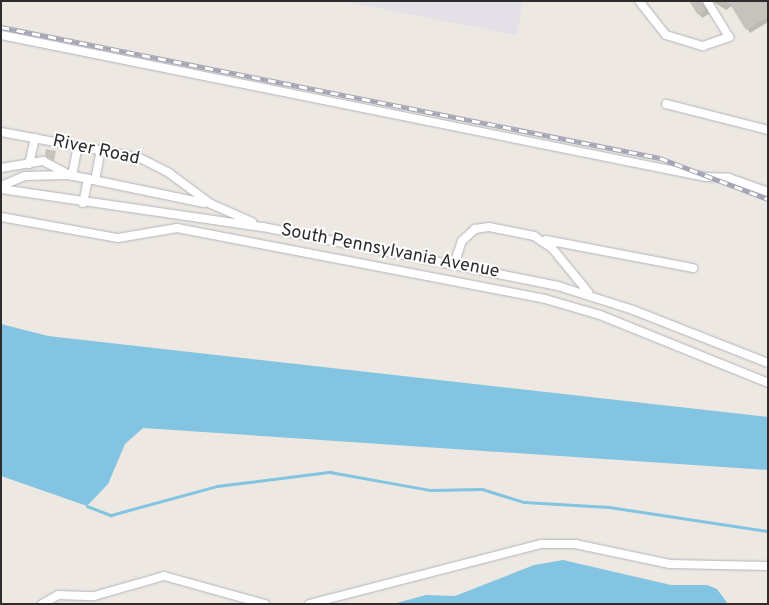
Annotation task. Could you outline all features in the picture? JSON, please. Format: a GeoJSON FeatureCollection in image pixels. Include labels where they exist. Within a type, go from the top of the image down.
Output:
{"type":"FeatureCollection","features":[{"type":"Feature","properties":{"kind":"street"},"geometry":{"type":"LineString","coordinates":[[638,1],[666,35],[703,46],[729,37],[707,1]]}},
{"type":"Feature","properties":{"kind":"street"},"geometry":{"type":"LineString","coordinates":[[1,35],[706,177],[729,178],[768,192]]}},
{"type":"Feature","properties":{"kind":"street"},"geometry":{"type":"LineString","coordinates":[[666,104],[768,130]]}},
{"type":"Feature","properties":{"kind":"street","name":"River Road"},"geometry":{"type":"LineString","coordinates":[[1,132],[101,150],[156,166],[211,204],[263,227]]}},
{"type":"Feature","properties":{"kind":"street"},"geometry":{"type":"LineString","coordinates":[[29,164],[35,138]]}},
{"type":"Feature","properties":{"kind":"street"},"geometry":{"type":"LineString","coordinates":[[70,175],[78,146]]}},
{"type":"Feature","properties":{"kind":"street"},"geometry":{"type":"LineString","coordinates":[[83,204],[101,150]]}},
{"type":"Feature","properties":{"kind":"street"},"geometry":{"type":"LineString","coordinates":[[1,168],[29,164],[52,164],[70,175]]}},
{"type":"Feature","properties":{"kind":"street"},"geometry":{"type":"LineString","coordinates":[[1,187],[24,176],[70,175],[211,204]]}},
{"type":"Feature","properties":{"kind":"street","name":"South Pennsylvania Avenue"},"geometry":{"type":"LineString","coordinates":[[1,187],[83,204],[263,227],[454,265],[600,299],[768,363]]}},
{"type":"Feature","properties":{"kind":"street"},"geometry":{"type":"LineString","coordinates":[[1,217],[118,238],[177,228],[545,299],[600,315],[768,383]]}},
{"type":"Feature","properties":{"kind":"street"},"geometry":{"type":"LineString","coordinates":[[454,265],[462,241],[482,227],[693,268]]}},
{"type":"Feature","properties":{"kind":"street"},"geometry":{"type":"LineString","coordinates":[[542,239],[578,285],[600,299]]}},
{"type":"Feature","properties":{"kind":"street"},"geometry":{"type":"LineString","coordinates":[[309,604],[542,544],[582,545],[670,564],[768,566]]}},
{"type":"Feature","properties":{"kind":"street"},"geometry":{"type":"LineString","coordinates":[[42,604],[58,595],[94,596],[164,576],[265,604]]}},
{"type":"Feature","properties":{"kind":"shaded area"},"geometry":{"type":"Polygon","coordinates":[[[342,1],[523,1],[517,35],[342,1]]]}},
{"type":"Feature","properties":{"kind":"water"},"geometry":{"type":"Polygon","coordinates":[[[1,324],[48,336],[768,417],[768,470],[143,428],[125,444],[108,484],[87,506],[1,476],[1,324]]]}},
{"type":"Feature","properties":{"kind":"water"},"geometry":{"type":"Polygon","coordinates":[[[563,560],[671,585],[707,585],[717,589],[728,604],[393,604],[426,595],[455,596],[534,565],[563,560]]]}},
{"type":"Feature","properties":{"kind":"building"},"geometry":{"type":"Polygon","coordinates":[[[689,1],[701,1],[706,10],[698,15],[689,1]]]}},
{"type":"Feature","properties":{"kind":"building"},"geometry":{"type":"Polygon","coordinates":[[[728,1],[768,1],[768,17],[746,30],[728,1]]]}},
{"type":"Feature","properties":{"kind":"building"},"geometry":{"type":"Polygon","coordinates":[[[46,149],[56,151],[54,161],[45,156],[46,149]]]}},
{"type":"Feature","properties":{"kind":"waterway"},"geometry":{"type":"LineString","coordinates":[[87,506],[111,515],[217,486],[330,472],[430,490],[482,489],[524,502],[609,507],[768,531]]}},
{"type":"Feature","properties":{"kind":"railway"},"geometry":{"type":"LineString","coordinates":[[1,27],[660,158],[768,199]]}}]}
